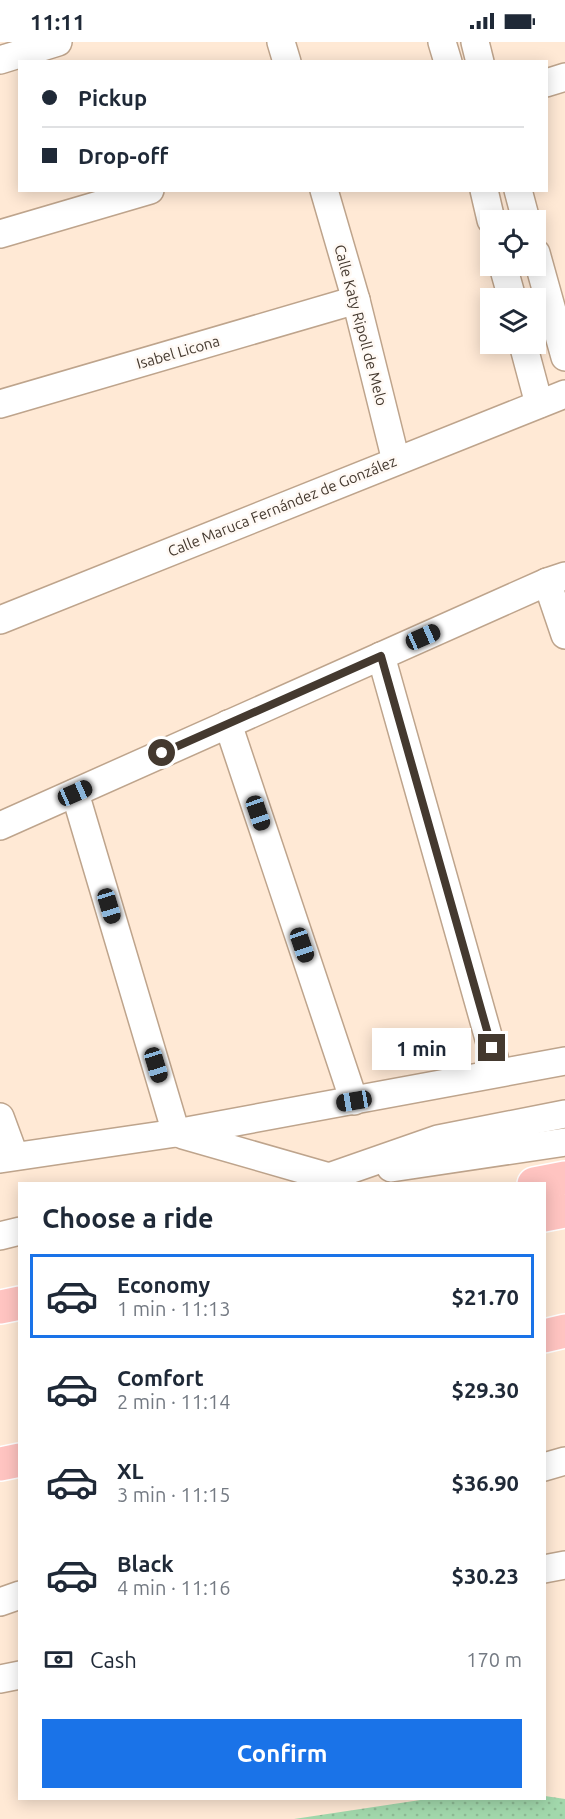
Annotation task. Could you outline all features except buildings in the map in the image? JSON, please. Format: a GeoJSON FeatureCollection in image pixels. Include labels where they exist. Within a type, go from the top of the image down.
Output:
{"type":"FeatureCollection","features":[{"type":"Feature","properties":{"kind":"highway"},"geometry":{"type":"LineString","coordinates":[[544,1182],[565,1178]]}},
{"type":"Feature","properties":{"kind":"highway"},"geometry":{"type":"LineString","coordinates":[[546,1215],[565,1211]]}},
{"type":"Feature","properties":{"kind":"highway"},"geometry":{"type":"LineString","coordinates":[[0,1307],[18,1302]]}},
{"type":"Feature","properties":{"kind":"highway"},"geometry":{"type":"LineString","coordinates":[[546,1324],[565,1320]]}},
{"type":"Feature","properties":{"kind":"highway"},"geometry":{"type":"LineString","coordinates":[[546,1336],[565,1331]]}},
{"type":"Feature","properties":{"kind":"highway"},"geometry":{"type":"LineString","coordinates":[[0,1464],[18,1460]]}},
{"type":"Feature","properties":{"kind":"street"},"geometry":{"type":"LineString","coordinates":[[0,60],[58,42]]}},
{"type":"Feature","properties":{"kind":"street"},"geometry":{"type":"LineString","coordinates":[[281,42],[286,60]]}},
{"type":"Feature","properties":{"kind":"street"},"geometry":{"type":"LineString","coordinates":[[442,42],[447,60]]}},
{"type":"Feature","properties":{"kind":"street"},"geometry":{"type":"LineString","coordinates":[[474,42],[479,60]]}},
{"type":"Feature","properties":{"kind":"street"},"geometry":{"type":"LineString","coordinates":[[548,82],[565,77]]}},
{"type":"Feature","properties":{"kind":"street"},"geometry":{"type":"LineString","coordinates":[[0,234],[143,192]]}},
{"type":"Feature","properties":{"kind":"street","name":"Calle Katy Ripoll de Melo"},"geometry":{"type":"LineString","coordinates":[[325,192],[356,300],[396,461]]}},
{"type":"Feature","properties":{"kind":"street"},"geometry":{"type":"LineString","coordinates":[[484,192],[488,210]]}},
{"type":"Feature","properties":{"kind":"street"},"geometry":{"type":"LineString","coordinates":[[519,192],[523,210]]}},
{"type":"Feature","properties":{"kind":"street"},"geometry":{"type":"LineString","coordinates":[[542,276],[565,357]]}},
{"type":"Feature","properties":{"kind":"street","name":"Isabel Licona"},"geometry":{"type":"LineString","coordinates":[[0,404],[356,300]]}},
{"type":"Feature","properties":{"kind":"street"},"geometry":{"type":"LineString","coordinates":[[526,354],[539,404]]}},
{"type":"Feature","properties":{"kind":"street","name":"Calle Maruca Fernández de González"},"geometry":{"type":"LineString","coordinates":[[0,620],[565,394]]}},
{"type":"Feature","properties":{"kind":"street"},"geometry":{"type":"LineString","coordinates":[[0,826],[556,579],[565,635]]}},
{"type":"Feature","properties":{"kind":"street"},"geometry":{"type":"LineString","coordinates":[[381,656],[498,1071]]}},
{"type":"Feature","properties":{"kind":"street"},"geometry":{"type":"LineString","coordinates":[[228,724],[354,1101]]}},
{"type":"Feature","properties":{"kind":"street"},"geometry":{"type":"LineString","coordinates":[[75,793],[176,1133]]}},
{"type":"Feature","properties":{"kind":"street"},"geometry":{"type":"LineString","coordinates":[[0,1117],[7,1157],[176,1133],[354,1101],[498,1071],[565,1061]]}},
{"type":"Feature","properties":{"kind":"street"},"geometry":{"type":"LineString","coordinates":[[176,1133],[329,1177],[438,1139],[565,1114]]}},
{"type":"Feature","properties":{"kind":"street"},"geometry":{"type":"LineString","coordinates":[[299,1182],[565,1142]]}},
{"type":"Feature","properties":{"kind":"street"},"geometry":{"type":"LineString","coordinates":[[0,1236],[18,1232]]}},
{"type":"Feature","properties":{"kind":"street"},"geometry":{"type":"LineString","coordinates":[[546,1466],[565,1461]]}},
{"type":"Feature","properties":{"kind":"street"},"geometry":{"type":"LineString","coordinates":[[546,1569],[565,1565]]}},
{"type":"Feature","properties":{"kind":"street"},"geometry":{"type":"LineString","coordinates":[[0,1602],[18,1596]]}},
{"type":"Feature","properties":{"kind":"street"},"geometry":{"type":"LineString","coordinates":[[0,1679],[18,1675]]}},
{"type":"Feature","properties":{"kind":"green space"},"geometry":{"type":"Polygon","coordinates":[[[546,1796],[565,1799],[565,1819],[294,1819],[420,1800],[546,1800],[546,1796]]]}},
{"type":"Feature","properties":{"kind":"route"},"geometry":{"type":"LineString","coordinates":[[162,753],[381,656],[492,1048]]}}]}
